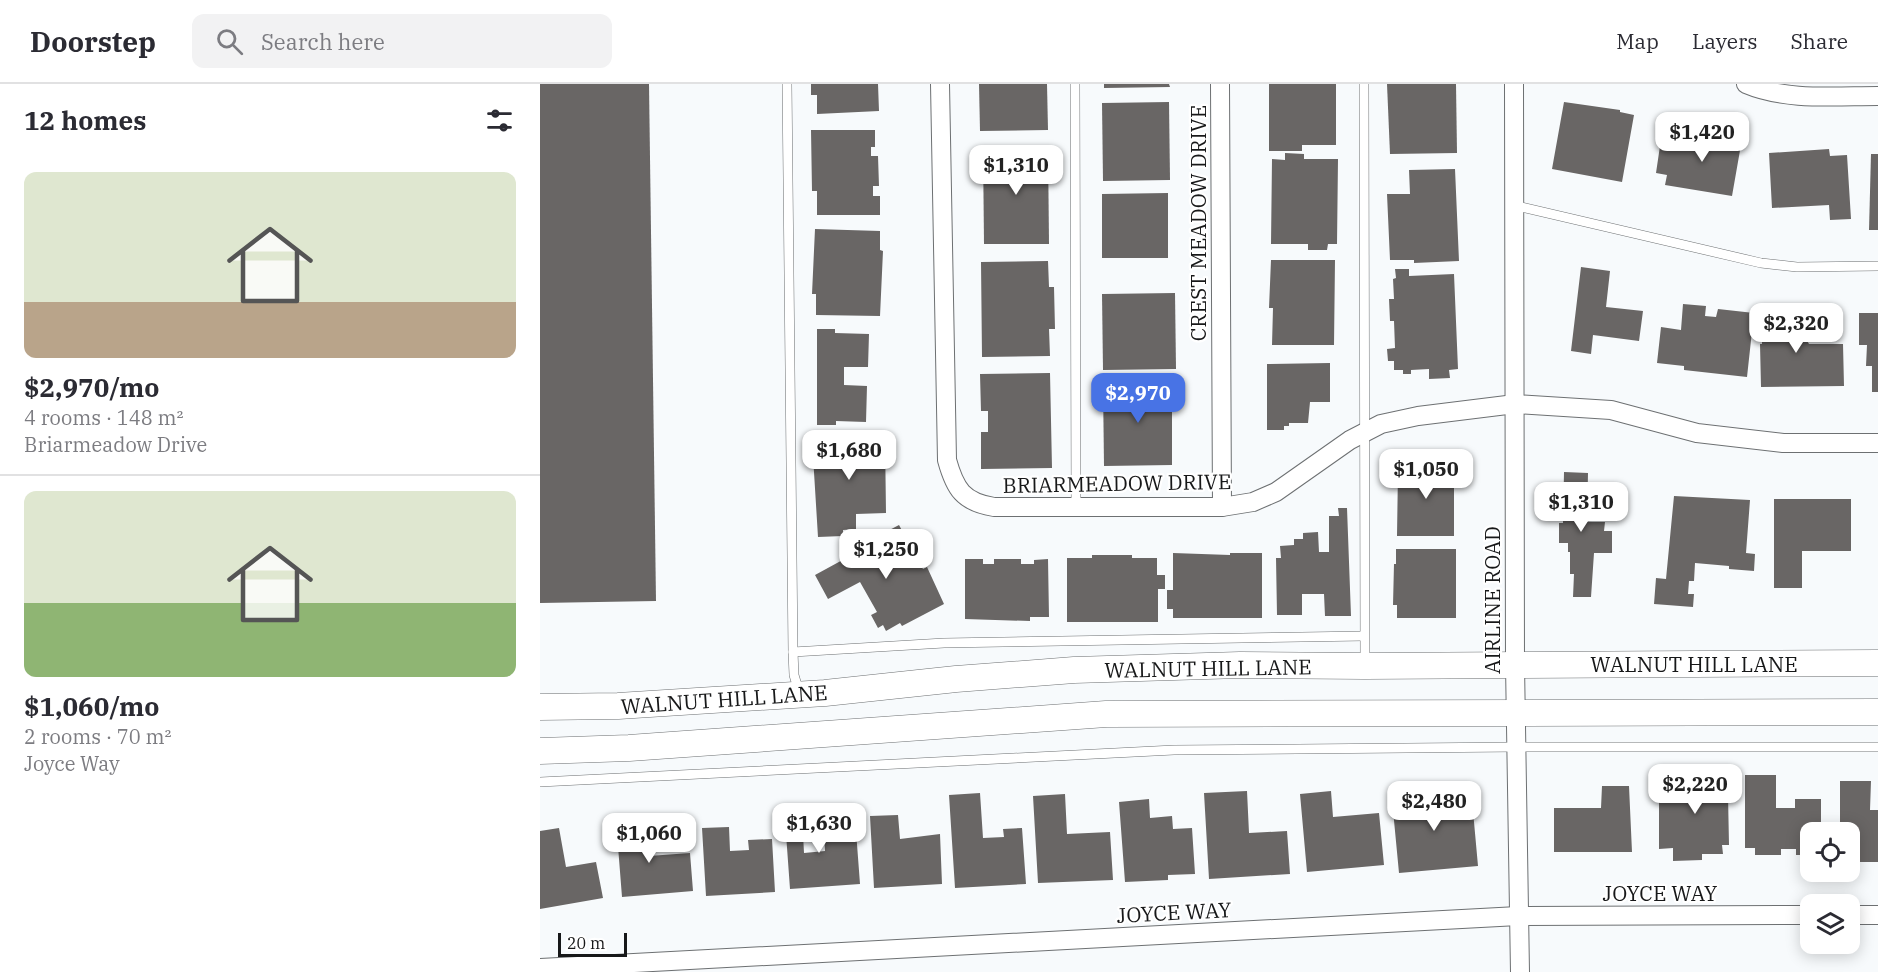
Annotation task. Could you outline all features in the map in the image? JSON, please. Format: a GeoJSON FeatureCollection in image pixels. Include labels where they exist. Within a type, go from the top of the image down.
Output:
{"type":"FeatureCollection","features":[{"type":"Feature","properties":{"kind":"main road","name":"WALNUT HILL LANE"},"geometry":{"type":"LineString","coordinates":[[540,707],[618,706],[800,695],[1074,670],[1240,664],[1365,666],[1878,663]]}},
{"type":"Feature","properties":{"kind":"main road","name":"WALNUT HILL LANE"},"geometry":{"type":"LineString","coordinates":[[540,751],[641,747],[1106,714],[1878,712]]}},
{"type":"Feature","properties":{"kind":"street","name":"BRIARMEADOW DRIVE"},"geometry":{"type":"LineString","coordinates":[[940,84],[947,460],[957,489],[969,500],[981,505],[994,507],[1222,507],[1253,502],[1276,492],[1350,440],[1381,424],[1418,416],[1515,404],[1611,410],[1697,433],[1783,443],[1878,444]]}},
{"type":"Feature","properties":{"kind":"street","name":"CREST MEADOW DRIVE"},"geometry":{"type":"LineString","coordinates":[[1220,84],[1222,507]]}},
{"type":"Feature","properties":{"kind":"street","name":"AIRLINE ROAD"},"geometry":{"type":"LineString","coordinates":[[1514,84],[1515,714],[1520,972]]}},
{"type":"Feature","properties":{"kind":"street"},"geometry":{"type":"LineString","coordinates":[[1746,84],[1775,92],[1801,95],[1878,96]]}},
{"type":"Feature","properties":{"kind":"street","name":"JOYCE WAY"},"geometry":{"type":"LineString","coordinates":[[540,968],[1518,916],[1800,915]]}},
{"type":"Feature","properties":{"kind":"street"},"geometry":{"type":"LineString","coordinates":[[1860,915],[1878,915]]}},
{"type":"Feature","properties":{"kind":"lane"},"geometry":{"type":"LineString","coordinates":[[787,84],[793,652],[794,675],[800,695]]}},
{"type":"Feature","properties":{"kind":"lane"},"geometry":{"type":"LineString","coordinates":[[1075,84],[1076,507]]}},
{"type":"Feature","properties":{"kind":"lane"},"geometry":{"type":"LineString","coordinates":[[1364,84],[1365,666]]}},
{"type":"Feature","properties":{"kind":"lane"},"geometry":{"type":"LineString","coordinates":[[1513,205],[1761,263],[1797,267],[1878,266]]}},
{"type":"Feature","properties":{"kind":"lane"},"geometry":{"type":"LineString","coordinates":[[793,652],[944,643],[1364,636]]}},
{"type":"Feature","properties":{"kind":"lane"},"geometry":{"type":"LineString","coordinates":[[540,782],[1174,750],[1878,747]]}},
{"type":"Feature","properties":{"kind":"building"},"geometry":{"type":"Polygon","coordinates":[[[540,84],[649,84],[656,601],[540,603],[540,84]]]}},
{"type":"Feature","properties":{"kind":"building"},"geometry":{"type":"Polygon","coordinates":[[[811,84],[878,84],[879,111],[817,114],[817,95],[811,95],[811,84]]]}},
{"type":"Feature","properties":{"kind":"building"},"geometry":{"type":"Polygon","coordinates":[[[979,84],[1047,84],[1048,130],[980,131],[979,84]]]}},
{"type":"Feature","properties":{"kind":"building"},"geometry":{"type":"Polygon","coordinates":[[[1104,84],[1169,84],[1170,87],[1104,88],[1104,84]]]}},
{"type":"Feature","properties":{"kind":"building"},"geometry":{"type":"Polygon","coordinates":[[[1269,84],[1336,84],[1336,145],[1302,145],[1302,151],[1269,151],[1269,84]]]}},
{"type":"Feature","properties":{"kind":"building"},"geometry":{"type":"Polygon","coordinates":[[[1387,84],[1456,84],[1457,153],[1390,154],[1387,84]]]}},
{"type":"Feature","properties":{"kind":"building"},"geometry":{"type":"Polygon","coordinates":[[[1169,102],[1170,180],[1103,181],[1102,103],[1169,102]]]}},
{"type":"Feature","properties":{"kind":"building"},"geometry":{"type":"Polygon","coordinates":[[[1564,102],[1620,110],[1620,112],[1634,115],[1622,182],[1552,169],[1564,102]]]}},
{"type":"Feature","properties":{"kind":"building"},"geometry":{"type":"Polygon","coordinates":[[[811,130],[875,130],[875,147],[871,147],[871,156],[878,156],[879,186],[873,186],[873,196],[880,196],[880,215],[817,215],[817,191],[812,191],[811,130]]]}},
{"type":"Feature","properties":{"kind":"building"},"geometry":{"type":"Polygon","coordinates":[[[1694,131],[1742,139],[1732,196],[1665,185],[1667,175],[1656,173],[1660,146],[1675,148],[1677,139],[1693,142],[1694,131]]]}},
{"type":"Feature","properties":{"kind":"building"},"geometry":{"type":"Polygon","coordinates":[[[983,147],[1048,147],[1049,244],[984,244],[983,147]]]}},
{"type":"Feature","properties":{"kind":"building"},"geometry":{"type":"Polygon","coordinates":[[[1829,149],[1830,156],[1847,155],[1851,219],[1830,220],[1829,205],[1772,208],[1769,153],[1829,149]]]}},
{"type":"Feature","properties":{"kind":"building"},"geometry":{"type":"Polygon","coordinates":[[[1285,153],[1304,154],[1304,159],[1338,159],[1337,244],[1328,244],[1327,250],[1308,250],[1308,244],[1271,244],[1272,159],[1285,160],[1285,153]]]}},
{"type":"Feature","properties":{"kind":"building"},"geometry":{"type":"Polygon","coordinates":[[[1871,154],[1878,154],[1878,230],[1869,230],[1871,154]]]}},
{"type":"Feature","properties":{"kind":"building"},"geometry":{"type":"Polygon","coordinates":[[[1455,169],[1459,261],[1414,263],[1414,260],[1390,260],[1387,194],[1410,194],[1409,170],[1455,169]]]}},
{"type":"Feature","properties":{"kind":"building"},"geometry":{"type":"Polygon","coordinates":[[[1168,193],[1168,258],[1102,258],[1102,194],[1168,193]]]}},
{"type":"Feature","properties":{"kind":"building"},"geometry":{"type":"Polygon","coordinates":[[[815,229],[880,231],[880,250],[883,251],[880,316],[816,315],[816,294],[812,294],[815,229]]]}},
{"type":"Feature","properties":{"kind":"building"},"geometry":{"type":"Polygon","coordinates":[[[1271,260],[1335,260],[1334,345],[1272,345],[1273,308],[1269,308],[1271,260]]]}},
{"type":"Feature","properties":{"kind":"building"},"geometry":{"type":"Polygon","coordinates":[[[1048,261],[1049,287],[1054,287],[1055,329],[1049,329],[1050,356],[982,357],[981,262],[1048,261]]]}},
{"type":"Feature","properties":{"kind":"building"},"geometry":{"type":"Polygon","coordinates":[[[1581,267],[1610,271],[1606,307],[1643,311],[1639,341],[1593,335],[1591,354],[1571,351],[1581,267]]]}},
{"type":"Feature","properties":{"kind":"building"},"geometry":{"type":"Polygon","coordinates":[[[1395,269],[1409,269],[1409,276],[1454,274],[1458,369],[1449,370],[1450,378],[1429,379],[1429,369],[1411,370],[1411,374],[1403,374],[1403,370],[1394,370],[1394,361],[1388,361],[1387,349],[1395,348],[1394,321],[1390,321],[1389,299],[1394,299],[1395,269]]]}},
{"type":"Feature","properties":{"kind":"building"},"geometry":{"type":"Polygon","coordinates":[[[1175,293],[1176,369],[1103,370],[1102,294],[1175,293]]]}},
{"type":"Feature","properties":{"kind":"building"},"geometry":{"type":"Polygon","coordinates":[[[1683,304],[1706,306],[1705,316],[1716,317],[1718,309],[1754,313],[1747,377],[1684,370],[1684,366],[1657,363],[1661,327],[1681,330],[1683,304]]]}},
{"type":"Feature","properties":{"kind":"building"},"geometry":{"type":"Polygon","coordinates":[[[1765,306],[1797,306],[1797,331],[1809,344],[1843,344],[1844,386],[1761,387],[1760,344],[1762,344],[1762,328],[1765,328],[1765,306]]]}},
{"type":"Feature","properties":{"kind":"building"},"geometry":{"type":"Polygon","coordinates":[[[1859,313],[1878,313],[1878,392],[1872,392],[1872,366],[1866,366],[1867,345],[1859,345],[1859,313]]]}},
{"type":"Feature","properties":{"kind":"building"},"geometry":{"type":"Polygon","coordinates":[[[817,329],[835,329],[835,333],[869,334],[868,367],[844,367],[844,385],[867,386],[866,422],[836,421],[836,425],[817,425],[817,329]]]}},
{"type":"Feature","properties":{"kind":"building"},"geometry":{"type":"Polygon","coordinates":[[[1330,363],[1330,402],[1310,402],[1308,423],[1289,423],[1289,426],[1284,426],[1284,430],[1267,430],[1267,364],[1330,363]]]}},
{"type":"Feature","properties":{"kind":"building"},"geometry":{"type":"Polygon","coordinates":[[[1050,373],[1052,468],[981,469],[981,432],[988,432],[988,411],[981,411],[980,374],[1050,373]]]}},
{"type":"Feature","properties":{"kind":"building"},"geometry":{"type":"Polygon","coordinates":[[[1172,383],[1172,465],[1104,466],[1103,384],[1172,383]]]}},
{"type":"Feature","properties":{"kind":"building"},"geometry":{"type":"Polygon","coordinates":[[[873,431],[873,438],[885,438],[886,513],[856,514],[856,529],[843,530],[843,536],[818,537],[813,456],[817,456],[817,439],[854,438],[854,432],[873,431]]]}},
{"type":"Feature","properties":{"kind":"building"},"geometry":{"type":"Polygon","coordinates":[[[1435,461],[1454,461],[1454,536],[1397,536],[1398,471],[1403,466],[1435,465],[1435,461]]]}},
{"type":"Feature","properties":{"kind":"building"},"geometry":{"type":"Polygon","coordinates":[[[1564,472],[1588,473],[1587,522],[1605,522],[1604,531],[1612,531],[1612,553],[1594,553],[1591,597],[1573,597],[1574,574],[1570,574],[1568,543],[1559,543],[1559,523],[1563,523],[1564,472]]]}},
{"type":"Feature","properties":{"kind":"building"},"geometry":{"type":"Polygon","coordinates":[[[1674,496],[1750,500],[1746,553],[1755,554],[1754,571],[1695,563],[1694,581],[1689,581],[1688,594],[1694,594],[1693,607],[1654,604],[1656,578],[1666,579],[1674,496]]]}},
{"type":"Feature","properties":{"kind":"building"},"geometry":{"type":"Polygon","coordinates":[[[1774,499],[1851,499],[1851,551],[1802,551],[1802,588],[1774,588],[1774,499]]]}},
{"type":"Feature","properties":{"kind":"building"},"geometry":{"type":"Polygon","coordinates":[[[1338,508],[1347,508],[1351,616],[1325,616],[1324,594],[1302,594],[1302,615],[1277,615],[1276,558],[1281,558],[1280,546],[1294,545],[1294,539],[1303,539],[1303,533],[1318,532],[1319,552],[1329,552],[1329,516],[1339,516],[1338,508]]]}},
{"type":"Feature","properties":{"kind":"building"},"geometry":{"type":"Polygon","coordinates":[[[899,525],[923,569],[927,567],[944,604],[902,626],[900,623],[886,631],[883,625],[878,628],[871,615],[877,612],[860,582],[828,599],[815,575],[859,551],[857,547],[899,525]]]}},
{"type":"Feature","properties":{"kind":"building"},"geometry":{"type":"Polygon","coordinates":[[[1396,549],[1456,549],[1456,618],[1397,618],[1397,605],[1393,605],[1396,549]]]}},
{"type":"Feature","properties":{"kind":"building"},"geometry":{"type":"Polygon","coordinates":[[[1173,553],[1230,555],[1230,553],[1262,553],[1262,618],[1173,618],[1173,609],[1167,609],[1167,590],[1173,590],[1173,553]]]}},
{"type":"Feature","properties":{"kind":"building"},"geometry":{"type":"Polygon","coordinates":[[[1092,555],[1132,555],[1132,558],[1157,558],[1157,575],[1165,575],[1165,589],[1158,589],[1158,622],[1067,622],[1067,558],[1092,558],[1092,555]]]}},
{"type":"Feature","properties":{"kind":"building"},"geometry":{"type":"Polygon","coordinates":[[[965,559],[983,559],[983,564],[994,564],[994,559],[1021,559],[1021,564],[1034,564],[1034,560],[1048,559],[1049,617],[1030,617],[1030,621],[965,619],[965,559]]]}},
{"type":"Feature","properties":{"kind":"building"},"geometry":{"type":"Polygon","coordinates":[[[1724,769],[1725,795],[1728,795],[1729,845],[1722,845],[1723,854],[1702,854],[1702,860],[1673,861],[1673,848],[1659,849],[1659,796],[1671,796],[1670,792],[1677,792],[1677,770],[1724,769]]]}},
{"type":"Feature","properties":{"kind":"building"},"geometry":{"type":"Polygon","coordinates":[[[1745,775],[1776,775],[1776,808],[1795,808],[1795,799],[1821,799],[1821,822],[1800,822],[1800,855],[1796,855],[1796,849],[1781,849],[1781,855],[1755,855],[1755,848],[1745,848],[1745,775]]]}},
{"type":"Feature","properties":{"kind":"building"},"geometry":{"type":"Polygon","coordinates":[[[1840,781],[1871,781],[1870,810],[1878,810],[1878,862],[1860,862],[1860,822],[1840,822],[1840,781]]]}},
{"type":"Feature","properties":{"kind":"building"},"geometry":{"type":"Polygon","coordinates":[[[1417,786],[1419,813],[1445,811],[1443,791],[1471,789],[1478,866],[1399,873],[1391,789],[1417,786]]]}},
{"type":"Feature","properties":{"kind":"building"},"geometry":{"type":"Polygon","coordinates":[[[1602,786],[1629,786],[1632,852],[1554,852],[1554,808],[1601,808],[1602,786]]]}},
{"type":"Feature","properties":{"kind":"building"},"geometry":{"type":"Polygon","coordinates":[[[1247,791],[1249,833],[1287,831],[1290,874],[1209,879],[1204,793],[1247,791]]]}},
{"type":"Feature","properties":{"kind":"building"},"geometry":{"type":"Polygon","coordinates":[[[1331,791],[1333,817],[1379,813],[1384,865],[1307,872],[1300,794],[1331,791]]]}},
{"type":"Feature","properties":{"kind":"building"},"geometry":{"type":"Polygon","coordinates":[[[980,793],[983,838],[1004,837],[1003,829],[1022,828],[1026,884],[955,888],[949,795],[980,793]]]}},
{"type":"Feature","properties":{"kind":"building"},"geometry":{"type":"Polygon","coordinates":[[[1065,794],[1067,834],[1110,832],[1113,880],[1038,883],[1033,796],[1065,794]]]}},
{"type":"Feature","properties":{"kind":"building"},"geometry":{"type":"Polygon","coordinates":[[[1149,799],[1150,818],[1172,816],[1173,829],[1192,828],[1195,874],[1168,875],[1168,880],[1125,882],[1119,802],[1149,799]]]}},
{"type":"Feature","properties":{"kind":"building"},"geometry":{"type":"Polygon","coordinates":[[[809,804],[811,833],[803,834],[804,853],[825,851],[824,833],[856,831],[860,884],[790,889],[784,806],[809,804]]]}},
{"type":"Feature","properties":{"kind":"building"},"geometry":{"type":"Polygon","coordinates":[[[898,815],[900,839],[940,834],[942,884],[874,888],[870,816],[898,815]]]}},
{"type":"Feature","properties":{"kind":"building"},"geometry":{"type":"Polygon","coordinates":[[[646,818],[649,856],[690,853],[693,891],[622,897],[616,821],[646,818]]]}},
{"type":"Feature","properties":{"kind":"building"},"geometry":{"type":"Polygon","coordinates":[[[729,827],[730,851],[749,850],[748,840],[772,839],[775,892],[706,896],[702,828],[729,827]]]}},
{"type":"Feature","properties":{"kind":"building"},"geometry":{"type":"Polygon","coordinates":[[[559,828],[566,867],[596,862],[603,898],[540,909],[540,831],[559,828]]]}}]}
